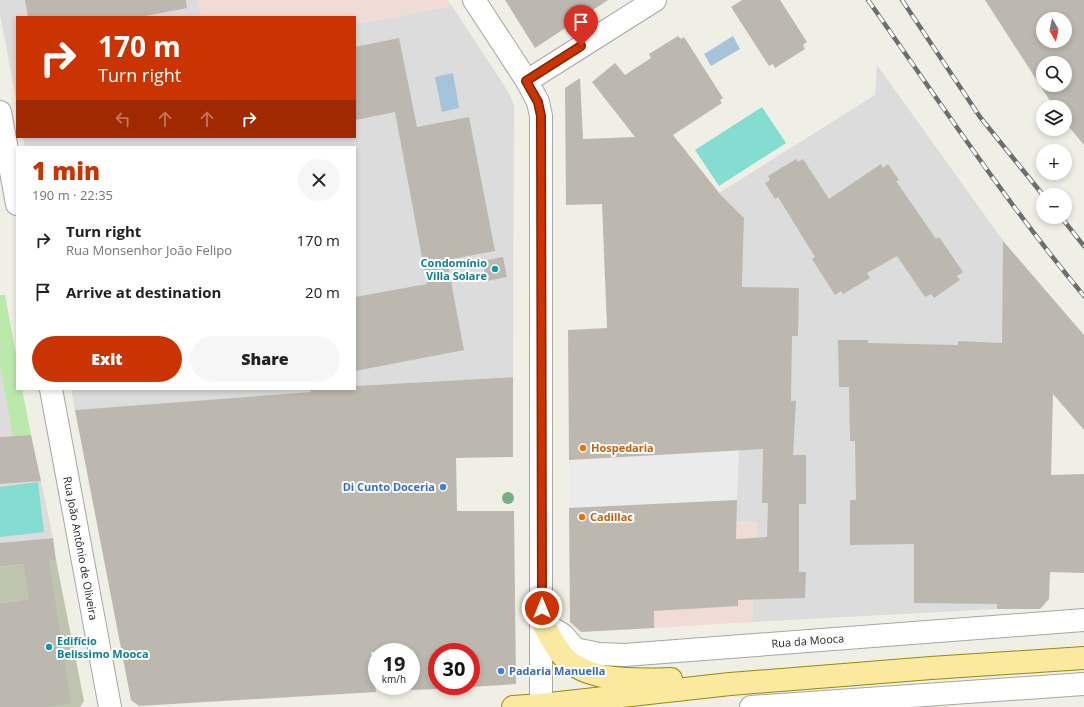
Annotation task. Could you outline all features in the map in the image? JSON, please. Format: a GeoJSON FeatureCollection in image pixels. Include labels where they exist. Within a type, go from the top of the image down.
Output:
{"type":"FeatureCollection","features":[{"type":"Feature","properties":{"kind":"main road"},"geometry":{"type":"LineString","coordinates":[[542,622],[561,654],[569,662],[582,670],[599,676],[661,679],[716,678],[730,684]]}},
{"type":"Feature","properties":{"kind":"main road"},"geometry":{"type":"LineString","coordinates":[[514,707],[543,706],[730,684],[931,668],[1084,658]]}},
{"type":"Feature","properties":{"kind":"street"},"geometry":{"type":"LineString","coordinates":[[474,0],[526,81],[538,102],[541,116],[543,706]]}},
{"type":"Feature","properties":{"kind":"street"},"geometry":{"type":"LineString","coordinates":[[526,81],[655,0]]}},
{"type":"Feature","properties":{"kind":"street"},"geometry":{"type":"LineString","coordinates":[[0,112],[16,199]]}},
{"type":"Feature","properties":{"kind":"street","name":"Rua João Antônio de Oliveira"},"geometry":{"type":"LineString","coordinates":[[51,390],[110,707]]}},
{"type":"Feature","properties":{"kind":"street","name":"Rua da Mooca"},"geometry":{"type":"LineString","coordinates":[[542,622],[562,635],[575,649],[599,654],[624,655],[1084,620]]}},
{"type":"Feature","properties":{"kind":"street"},"geometry":{"type":"LineString","coordinates":[[751,707],[1084,684]]}},
{"type":"Feature","properties":{"kind":"shaded area"},"geometry":{"type":"Polygon","coordinates":[[[0,0],[198,0],[201,16],[16,16],[16,99],[0,14],[0,0]]]}},
{"type":"Feature","properties":{"kind":"shaded area"},"geometry":{"type":"Polygon","coordinates":[[[198,0],[447,0],[452,6],[356,24],[356,16],[201,16],[198,0]]]}},
{"type":"Feature","properties":{"kind":"shaded area"},"geometry":{"type":"Polygon","coordinates":[[[452,6],[509,93],[514,105],[513,377],[356,386],[356,146],[25,146],[23,138],[356,138],[356,24],[452,6]]]}},
{"type":"Feature","properties":{"kind":"shaded area"},"geometry":{"type":"Polygon","coordinates":[[[733,36],[740,49],[711,66],[704,54],[733,36]]]}},
{"type":"Feature","properties":{"kind":"shaded area"},"geometry":{"type":"Polygon","coordinates":[[[877,65],[1004,242],[997,609],[752,622],[757,522],[736,522],[744,218],[719,193],[875,95],[877,65]]]}},
{"type":"Feature","properties":{"kind":"shaded area"},"geometry":{"type":"Polygon","coordinates":[[[453,73],[459,108],[442,112],[435,77],[453,73]]]}},
{"type":"Feature","properties":{"kind":"shaded area"},"geometry":{"type":"Polygon","coordinates":[[[762,107],[786,143],[719,186],[695,150],[762,107]]]}},
{"type":"Feature","properties":{"kind":"shaded area"},"geometry":{"type":"Polygon","coordinates":[[[0,295],[16,390],[17,390],[31,435],[0,437],[0,295]]]}},
{"type":"Feature","properties":{"kind":"shaded area"},"geometry":{"type":"Polygon","coordinates":[[[71,390],[310,390],[311,392],[75,410],[71,390]]]}},
{"type":"Feature","properties":{"kind":"shaded area"},"geometry":{"type":"Polygon","coordinates":[[[739,450],[737,500],[569,508],[569,460],[739,450]]]}},
{"type":"Feature","properties":{"kind":"shaded area"},"geometry":{"type":"Polygon","coordinates":[[[41,481],[53,538],[0,543],[0,484],[41,481]]]}},
{"type":"Feature","properties":{"kind":"shaded area"},"geometry":{"type":"Polygon","coordinates":[[[38,482],[44,532],[0,537],[0,487],[38,482]]]}},
{"type":"Feature","properties":{"kind":"shaded area"},"geometry":{"type":"Polygon","coordinates":[[[757,522],[752,622],[654,628],[652,523],[757,522]]]}},
{"type":"Feature","properties":{"kind":"shaded area"},"geometry":{"type":"Polygon","coordinates":[[[56,560],[84,701],[80,707],[33,707],[21,601],[0,603],[0,567],[56,560]]]}},
{"type":"Feature","properties":{"kind":"green space"},"geometry":{"type":"Polygon","coordinates":[[[0,295],[5,295],[16,355],[16,390],[22,390],[31,435],[13,436],[0,365],[0,295]]]}},
{"type":"Feature","properties":{"kind":"building"},"geometry":{"type":"Polygon","coordinates":[[[25,0],[186,0],[187,8],[145,16],[28,16],[25,0]]]}},
{"type":"Feature","properties":{"kind":"building"},"geometry":{"type":"Polygon","coordinates":[[[505,0],[608,0],[535,48],[505,0]]]}},
{"type":"Feature","properties":{"kind":"building"},"geometry":{"type":"Polygon","coordinates":[[[742,0],[780,0],[807,42],[803,45],[805,49],[775,68],[773,64],[769,66],[731,7],[742,0]]]}},
{"type":"Feature","properties":{"kind":"building"},"geometry":{"type":"Polygon","coordinates":[[[985,0],[1084,0],[1084,145],[1072,130],[1072,100],[1049,100],[1044,92],[1072,92],[1072,56],[1036,56],[1036,79],[985,0]]]}},
{"type":"Feature","properties":{"kind":"building"},"geometry":{"type":"Polygon","coordinates":[[[678,36],[681,39],[684,37],[723,98],[720,100],[722,103],[673,135],[720,194],[744,218],[742,287],[799,288],[798,336],[792,336],[791,401],[796,401],[793,455],[806,455],[806,504],[799,504],[799,572],[806,572],[805,598],[738,600],[738,606],[654,611],[654,628],[581,632],[570,622],[569,508],[737,500],[736,539],[767,537],[768,503],[762,503],[763,449],[569,460],[568,330],[607,328],[602,204],[566,205],[565,88],[580,78],[583,139],[635,137],[592,82],[615,63],[625,75],[651,58],[649,54],[678,36]]]}},
{"type":"Feature","properties":{"kind":"building"},"geometry":{"type":"Polygon","coordinates":[[[399,38],[417,127],[469,117],[495,251],[447,260],[464,350],[356,371],[356,297],[427,284],[395,112],[356,120],[356,47],[399,38]]]}},
{"type":"Feature","properties":{"kind":"building"},"geometry":{"type":"Polygon","coordinates":[[[796,159],[798,162],[803,159],[829,199],[881,164],[883,168],[888,164],[899,180],[896,181],[936,239],[939,237],[963,272],[957,276],[960,280],[934,298],[931,294],[925,297],[897,256],[867,273],[870,278],[843,294],[841,291],[835,295],[812,259],[815,257],[778,197],[775,199],[765,183],[770,180],[768,176],[796,159]]]}},
{"type":"Feature","properties":{"kind":"building"},"geometry":{"type":"Polygon","coordinates":[[[1003,241],[1084,335],[1084,430],[1053,394],[1051,475],[1084,474],[1084,573],[1050,572],[1049,599],[1040,609],[997,609],[997,604],[914,603],[914,544],[850,545],[850,500],[856,500],[855,441],[850,441],[849,387],[839,387],[838,340],[868,340],[868,343],[958,345],[958,341],[1002,343],[1003,241]]]}},
{"type":"Feature","properties":{"kind":"building","name":"Condomínio Villa Solare"},"geometry":{"type":"Polygon","coordinates":[[[503,257],[507,277],[487,281],[482,261],[503,257]]]}},
{"type":"Feature","properties":{"kind":"building"},"geometry":{"type":"Polygon","coordinates":[[[513,377],[513,457],[456,458],[457,511],[514,511],[516,684],[480,686],[480,643],[428,643],[428,689],[420,690],[420,643],[368,643],[368,692],[139,706],[131,700],[75,410],[311,392],[310,390],[356,390],[356,386],[513,377]]]}},
{"type":"Feature","properties":{"kind":"building"},"geometry":{"type":"Polygon","coordinates":[[[31,435],[41,481],[0,484],[0,437],[31,435]]]}},
{"type":"Feature","properties":{"kind":"building"},"geometry":{"type":"Polygon","coordinates":[[[53,538],[56,560],[49,561],[71,703],[47,707],[0,707],[0,603],[29,600],[24,564],[0,567],[0,543],[53,538]]]}},
{"type":"Feature","properties":{"kind":"railway"},"geometry":{"type":"LineString","coordinates":[[868,0],[1000,187],[1084,296]]}},
{"type":"Feature","properties":{"kind":"railway"},"geometry":{"type":"LineString","coordinates":[[902,0],[980,117],[1037,188]]}},
{"type":"Feature","properties":{"kind":"railway"},"geometry":{"type":"LineString","coordinates":[[1067,224],[1084,246]]}},
{"type":"Feature","properties":{"kind":"place","name":"Condomínio Villa Solare"},"geometry":{"type":"Point","coordinates":[495,269]}},
{"type":"Feature","properties":{"kind":"place","name":"Hospedaria"},"geometry":{"type":"Point","coordinates":[583,448]}},
{"type":"Feature","properties":{"kind":"place","name":"Di Cunto Doceria"},"geometry":{"type":"Point","coordinates":[443,487]}},
{"type":"Feature","properties":{"kind":"place","name":"Cadillac"},"geometry":{"type":"Point","coordinates":[582,517]}},
{"type":"Feature","properties":{"kind":"place","name":"Edifício Belissimo Mooca"},"geometry":{"type":"Point","coordinates":[49,647]}},
{"type":"Feature","properties":{"kind":"place","name":"Padaria Manuella"},"geometry":{"type":"Point","coordinates":[501,671]}},
{"type":"Feature","properties":{"kind":"route"},"geometry":{"type":"LineString","coordinates":[[542,608],[541,116],[538,102],[526,81],[581,46]]}}]}
